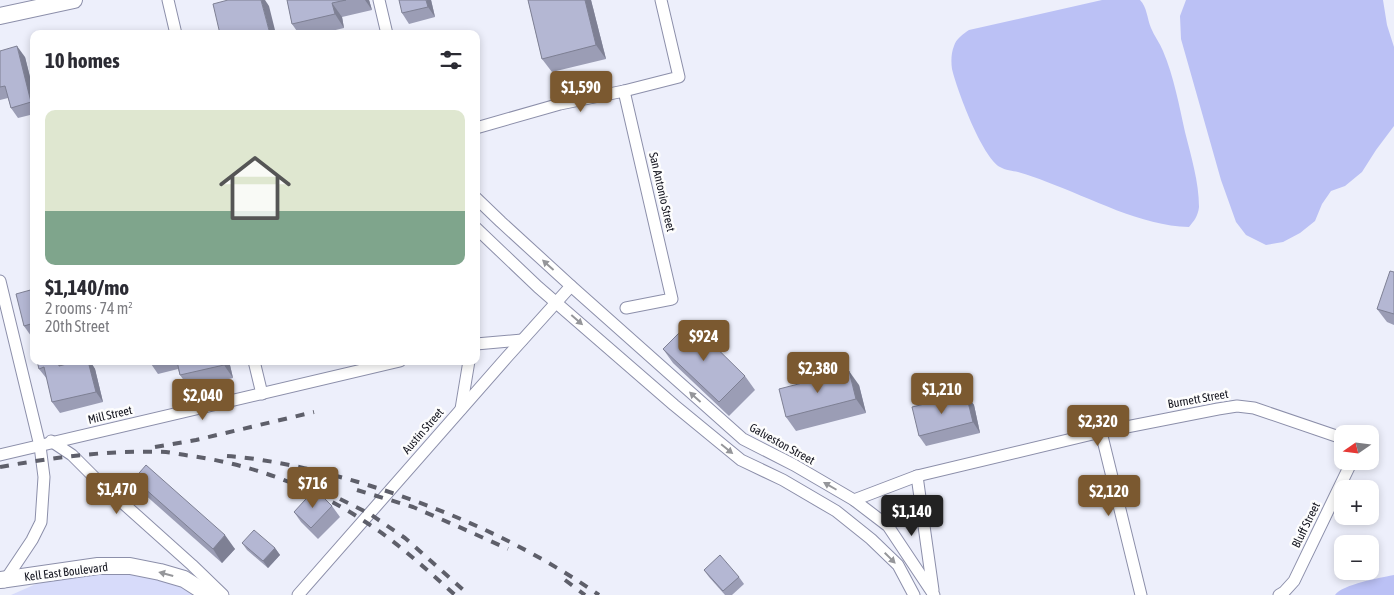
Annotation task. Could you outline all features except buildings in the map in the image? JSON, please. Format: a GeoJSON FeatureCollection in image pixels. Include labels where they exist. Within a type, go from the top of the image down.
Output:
{"type":"FeatureCollection","features":[{"type":"Feature","properties":{"kind":"main road"},"geometry":{"type":"LineString","coordinates":[[0,16],[74,0]]}},
{"type":"Feature","properties":{"kind":"main road","name":"Kell East Boulevard"},"geometry":{"type":"LineString","coordinates":[[2,582],[98,566],[130,566],[184,579],[209,595]]}},
{"type":"Feature","properties":{"kind":"street"},"geometry":{"type":"LineString","coordinates":[[168,0],[175,30]]}},
{"type":"Feature","properties":{"kind":"street"},"geometry":{"type":"LineString","coordinates":[[379,0],[386,30]]}},
{"type":"Feature","properties":{"kind":"street"},"geometry":{"type":"LineString","coordinates":[[480,127],[560,104],[679,77],[661,0]]}},
{"type":"Feature","properties":{"kind":"street","name":"San Antonio Street"},"geometry":{"type":"LineString","coordinates":[[624,91],[672,299],[626,308]]}},
{"type":"Feature","properties":{"kind":"street","name":"Galveston Street"},"geometry":{"type":"LineString","coordinates":[[480,202],[742,439],[794,465],[854,500],[888,526],[934,595]]}},
{"type":"Feature","properties":{"kind":"street"},"geometry":{"type":"LineString","coordinates":[[480,232],[557,303],[674,405],[741,460],[783,480],[836,511],[871,539],[898,565],[914,595]]}},
{"type":"Feature","properties":{"kind":"street"},"geometry":{"type":"LineString","coordinates":[[0,281],[40,446],[44,477],[41,522],[32,540],[2,582]]}},
{"type":"Feature","properties":{"kind":"street","name":"Austin Street"},"geometry":{"type":"LineString","coordinates":[[298,595],[571,286]]}},
{"type":"Feature","properties":{"kind":"street"},"geometry":{"type":"LineString","coordinates":[[480,344],[522,340]]}},
{"type":"Feature","properties":{"kind":"street"},"geometry":{"type":"LineString","coordinates":[[255,365],[262,394]]}},
{"type":"Feature","properties":{"kind":"street","name":"Mill Street"},"geometry":{"type":"LineString","coordinates":[[0,455],[383,365]]}},
{"type":"Feature","properties":{"kind":"street"},"geometry":{"type":"LineString","coordinates":[[461,409],[468,365]]}},
{"type":"Feature","properties":{"kind":"street","name":"Burnett Street"},"geometry":{"type":"LineString","coordinates":[[854,500],[917,476],[1101,432],[1218,408],[1237,406],[1254,408],[1334,435]]}},
{"type":"Feature","properties":{"kind":"street"},"geometry":{"type":"LineString","coordinates":[[33,418],[48,439],[72,455],[223,595]]}},
{"type":"Feature","properties":{"kind":"street"},"geometry":{"type":"LineString","coordinates":[[1101,432],[1141,595]]}},
{"type":"Feature","properties":{"kind":"street","name":"Bluff Street"},"geometry":{"type":"LineString","coordinates":[[1279,595],[1294,581],[1348,470]]}},
{"type":"Feature","properties":{"kind":"street"},"geometry":{"type":"LineString","coordinates":[[917,476],[934,595]]}},
{"type":"Feature","properties":{"kind":"shaded area"},"geometry":{"type":"Polygon","coordinates":[[[128,572],[174,582],[199,595],[11,595],[36,584],[96,573],[128,572]]]}},
{"type":"Feature","properties":{"kind":"water"},"geometry":{"type":"Polygon","coordinates":[[[1102,0],[1140,0],[1167,61],[1176,91],[1198,188],[1199,207],[1196,218],[1189,227],[1153,222],[1135,217],[1040,179],[1000,167],[993,161],[978,137],[965,107],[952,69],[951,60],[955,43],[964,33],[969,30],[1102,0]]]}},
{"type":"Feature","properties":{"kind":"water"},"geometry":{"type":"Polygon","coordinates":[[[1186,0],[1383,0],[1387,25],[1394,47],[1394,126],[1362,172],[1345,186],[1331,191],[1322,204],[1315,221],[1300,233],[1283,242],[1266,245],[1246,235],[1236,222],[1221,180],[1181,39],[1180,16],[1186,0]]]}},
{"type":"Feature","properties":{"kind":"water"},"geometry":{"type":"Polygon","coordinates":[[[1394,575],[1394,595],[1335,595],[1339,591],[1353,585],[1371,580],[1379,580],[1379,578],[1394,575]]]}},
{"type":"Feature","properties":{"kind":"railway"},"geometry":{"type":"LineString","coordinates":[[155,447],[196,440],[314,412]]}},
{"type":"Feature","properties":{"kind":"railway"},"geometry":{"type":"LineString","coordinates":[[0,467],[41,460],[124,452],[169,452],[237,465],[282,479],[344,509],[400,547],[455,595]]}},
{"type":"Feature","properties":{"kind":"railway"},"geometry":{"type":"LineString","coordinates":[[227,456],[276,462],[326,473],[421,503],[512,543],[571,576],[599,595]]}},
{"type":"Feature","properties":{"kind":"railway"},"geometry":{"type":"LineString","coordinates":[[357,490],[413,507],[508,549]]}},
{"type":"Feature","properties":{"kind":"railway"},"geometry":{"type":"LineString","coordinates":[[340,499],[370,514],[405,538],[469,595]]}},
{"type":"Feature","properties":{"kind":"railway"},"geometry":{"type":"LineString","coordinates":[[565,580],[585,595]]}}]}
